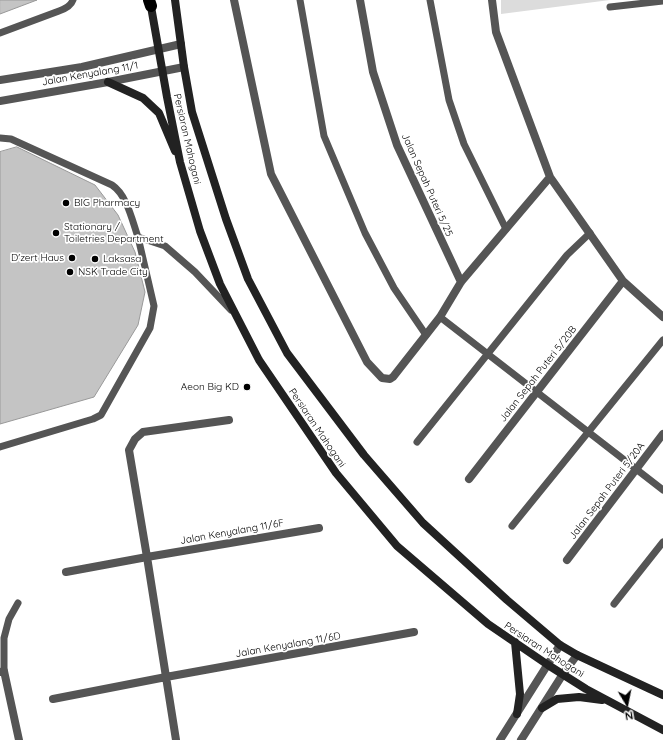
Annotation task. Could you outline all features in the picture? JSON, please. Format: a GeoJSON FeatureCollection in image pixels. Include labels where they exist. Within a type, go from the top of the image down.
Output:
{"type":"FeatureCollection","features":[{"type":"Feature","properties":{"kind":"main road","name":"Persiaran Mahogani"},"geometry":{"type":"LineString","coordinates":[[176,0],[184,67],[192,112],[226,219],[248,279],[287,353],[364,455],[423,524],[506,600],[560,645],[577,655],[663,695]]}},
{"type":"Feature","properties":{"kind":"main road","name":"Persiaran Mahogani"},"geometry":{"type":"LineString","coordinates":[[150,2],[180,162],[200,231],[220,284],[258,360],[336,473],[397,546],[488,624],[548,666],[608,701],[663,730]]}},
{"type":"Feature","properties":{"kind":"main road"},"geometry":{"type":"LineString","coordinates":[[108,82],[143,98],[159,113],[180,162]]}},
{"type":"Feature","properties":{"kind":"main road"},"geometry":{"type":"LineString","coordinates":[[515,642],[520,694],[517,714]]}},
{"type":"Feature","properties":{"kind":"main road"},"geometry":{"type":"LineString","coordinates":[[542,708],[557,699],[579,696],[608,701]]}},
{"type":"Feature","properties":{"kind":"street"},"geometry":{"type":"LineString","coordinates":[[234,0],[271,174],[367,362],[378,376],[385,380],[393,377],[440,317],[461,282],[550,177]]}},
{"type":"Feature","properties":{"kind":"street","name":"Jalan Sepah Puteri 5/25"},"geometry":{"type":"LineString","coordinates":[[360,0],[372,72],[397,146],[461,282]]}},
{"type":"Feature","properties":{"kind":"street"},"geometry":{"type":"LineString","coordinates":[[492,0],[496,32],[550,177],[622,281],[663,317]]}},
{"type":"Feature","properties":{"kind":"street","name":"Jalan Kenyalang 11/1"},"geometry":{"type":"LineString","coordinates":[[0,80],[82,67],[181,44]]}},
{"type":"Feature","properties":{"kind":"street","name":"Jalan Kenyalang 11/1"},"geometry":{"type":"LineString","coordinates":[[0,101],[184,67]]}},
{"type":"Feature","properties":{"kind":"street","name":"Jalan Sepah Puteri 5/20B"},"geometry":{"type":"LineString","coordinates":[[469,479],[622,281]]}},
{"type":"Feature","properties":{"kind":"street"},"geometry":{"type":"LineString","coordinates":[[176,740],[129,450],[135,439],[143,432],[229,420]]}},
{"type":"Feature","properties":{"kind":"street","name":"Jalan Sepah Puteri 5/20A"},"geometry":{"type":"LineString","coordinates":[[567,560],[663,434]]}},
{"type":"Feature","properties":{"kind":"street","name":"Jalan Kenyalang 11/6F"},"geometry":{"type":"LineString","coordinates":[[66,572],[319,528]]}},
{"type":"Feature","properties":{"kind":"street","name":"Jalan Kenyalang 11/6D"},"geometry":{"type":"LineString","coordinates":[[53,698],[414,632]]}},
{"type":"Feature","properties":{"kind":"street"},"geometry":{"type":"LineString","coordinates":[[500,740],[560,645]]}},
{"type":"Feature","properties":{"kind":"street"},"geometry":{"type":"LineString","coordinates":[[521,740],[563,674],[577,655]]}},
{"type":"Feature","properties":{"kind":"street"},"geometry":{"type":"LineString","coordinates":[[2,671],[19,740]]}},
{"type":"Feature","properties":{"kind":"lane"},"geometry":{"type":"LineString","coordinates":[[0,33],[68,8],[73,0]]}},
{"type":"Feature","properties":{"kind":"lane"},"geometry":{"type":"LineString","coordinates":[[300,0],[324,136],[365,233],[394,288],[426,335]]}},
{"type":"Feature","properties":{"kind":"lane"},"geometry":{"type":"LineString","coordinates":[[430,0],[449,100],[464,144],[506,229]]}},
{"type":"Feature","properties":{"kind":"lane"},"geometry":{"type":"LineString","coordinates":[[610,7],[663,1]]}},
{"type":"Feature","properties":{"kind":"lane"},"geometry":{"type":"LineString","coordinates":[[0,138],[11,139],[119,189],[138,237],[154,306],[150,328],[101,415],[93,419],[0,447]]}},
{"type":"Feature","properties":{"kind":"lane"},"geometry":{"type":"LineString","coordinates":[[417,442],[566,255],[590,233]]}},
{"type":"Feature","properties":{"kind":"lane"},"geometry":{"type":"LineString","coordinates":[[138,237],[165,246],[195,272],[233,311]]}},
{"type":"Feature","properties":{"kind":"lane"},"geometry":{"type":"LineString","coordinates":[[440,317],[663,490]]}},
{"type":"Feature","properties":{"kind":"lane"},"geometry":{"type":"LineString","coordinates":[[512,526],[663,340]]}},
{"type":"Feature","properties":{"kind":"lane"},"geometry":{"type":"LineString","coordinates":[[614,604],[663,542]]}},
{"type":"Feature","properties":{"kind":"lane"},"geometry":{"type":"LineString","coordinates":[[2,671],[4,638],[9,619],[18,603]]}},
{"type":"Feature","properties":{"kind":"shaded area"},"geometry":{"type":"Polygon","coordinates":[[[501,0],[610,0],[501,14],[501,0]]]}},
{"type":"Feature","properties":{"kind":"building"},"geometry":{"type":"Polygon","coordinates":[[[0,0],[37,0],[0,14],[0,0]]]}},
{"type":"Feature","properties":{"kind":"building","name":"NSK Trade City"},"geometry":{"type":"Polygon","coordinates":[[[17,147],[95,185],[118,215],[135,252],[145,292],[138,325],[94,397],[0,424],[0,152],[17,147]]]}},
{"type":"Feature","properties":{"kind":"place","name":"BIG Pharmacy"},"geometry":{"type":"Point","coordinates":[66,203]}},
{"type":"Feature","properties":{"kind":"place","name":"Stationary / Toiletries Department"},"geometry":{"type":"Point","coordinates":[56,233]}},
{"type":"Feature","properties":{"kind":"place","name":"D'zert Haus"},"geometry":{"type":"Point","coordinates":[72,258]}},
{"type":"Feature","properties":{"kind":"place","name":"Laksasa"},"geometry":{"type":"Point","coordinates":[95,259]}},
{"type":"Feature","properties":{"kind":"place","name":"NSK Trade City"},"geometry":{"type":"Point","coordinates":[70,272]}},
{"type":"Feature","properties":{"kind":"place","name":"Aeon Big KD"},"geometry":{"type":"Point","coordinates":[247,387]}}]}
